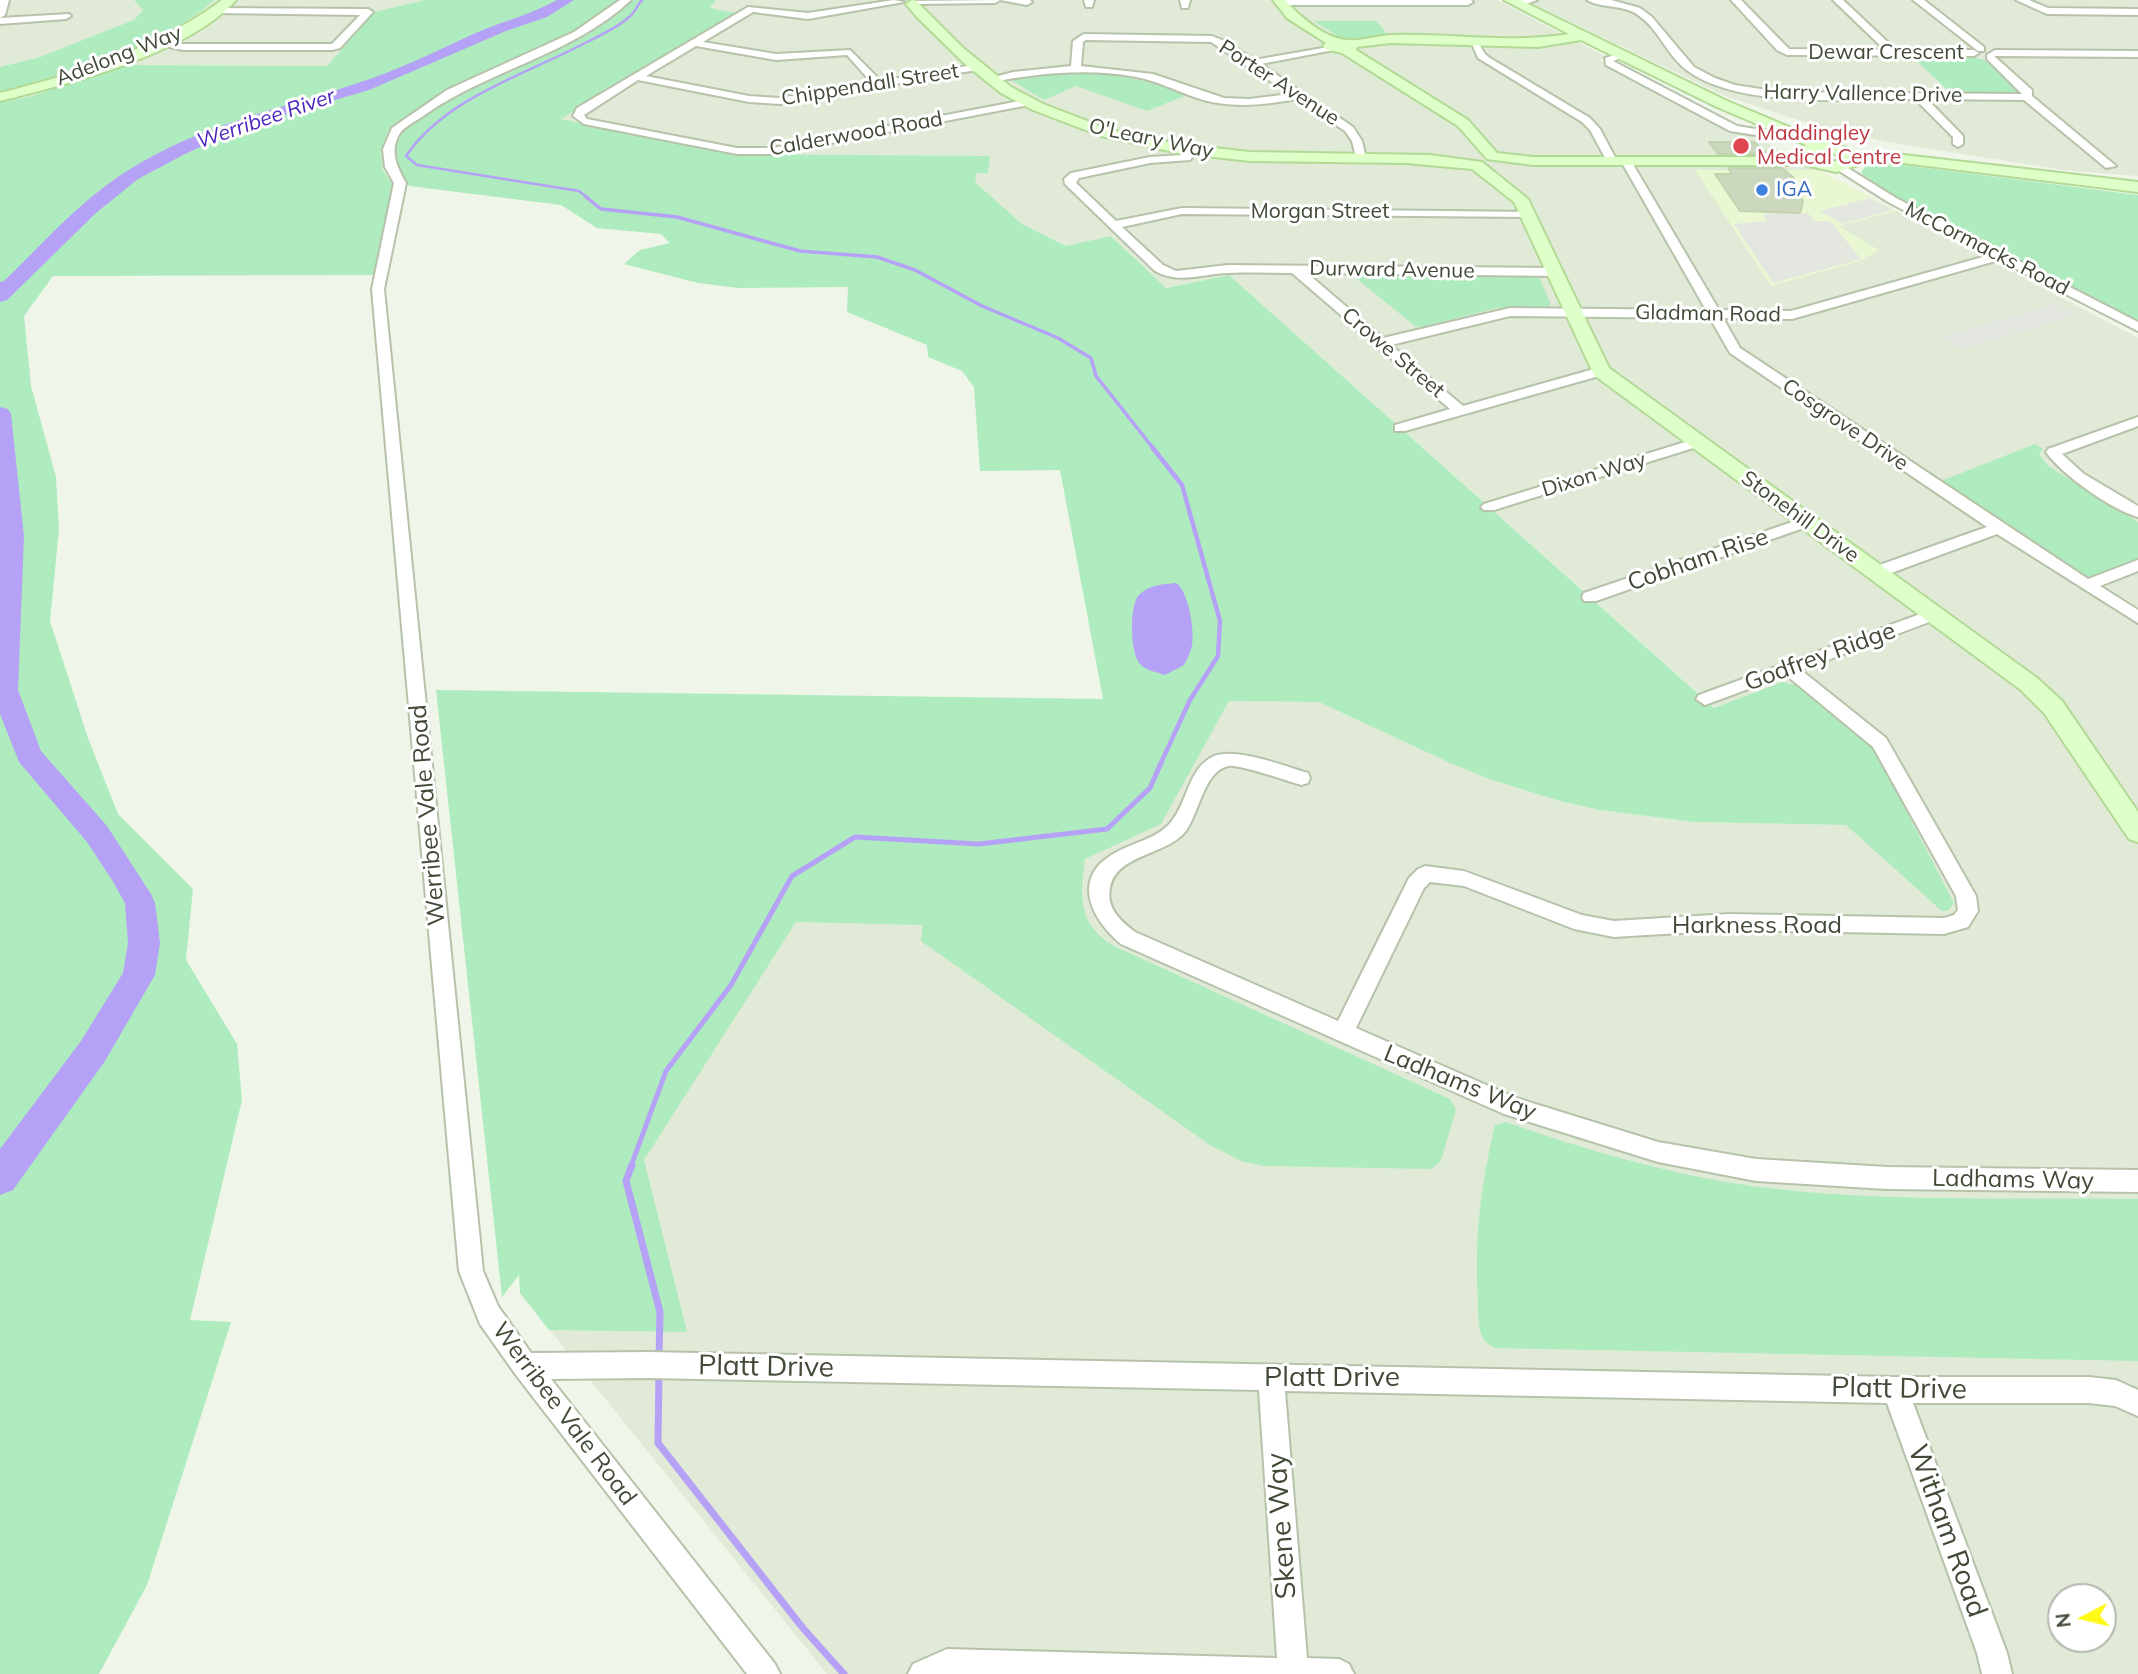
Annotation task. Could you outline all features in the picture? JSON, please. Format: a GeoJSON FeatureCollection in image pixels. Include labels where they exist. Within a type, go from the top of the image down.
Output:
{"type":"FeatureCollection","features":[{"type":"Feature","properties":{"kind":"street"},"geometry":{"type":"LineString","coordinates":[[0,15],[4,0]]}},
{"type":"Feature","properties":{"kind":"street","name":"Adelong Way"},"geometry":{"type":"LineString","coordinates":[[0,97],[108,65],[161,44],[217,11],[230,0]]}},
{"type":"Feature","properties":{"kind":"street","name":"Werribee Vale Road"},"geometry":{"type":"LineString","coordinates":[[626,0],[577,34],[451,92],[396,130],[388,149],[391,167],[400,183],[378,289],[471,1271],[489,1315],[525,1366],[765,1674]]}},
{"type":"Feature","properties":{"kind":"street","name":"Calderwood Road"},"geometry":{"type":"LineString","coordinates":[[765,0],[582,110],[579,118],[737,150],[773,151],[1030,102]]}},
{"type":"Feature","properties":{"kind":"street"},"geometry":{"type":"LineString","coordinates":[[751,9],[808,16],[910,1],[995,0]]}},
{"type":"Feature","properties":{"kind":"street"},"geometry":{"type":"LineString","coordinates":[[1005,0],[1027,2]]}},
{"type":"Feature","properties":{"kind":"street"},"geometry":{"type":"LineString","coordinates":[[1513,1],[1532,0]]}},
{"type":"Feature","properties":{"kind":"street","name":"Harry Vallence Drive"},"geometry":{"type":"LineString","coordinates":[[1592,0],[1617,4],[1648,17],[1692,70],[1742,90],[1780,95],[2026,97]]}},
{"type":"Feature","properties":{"kind":"street"},"geometry":{"type":"LineString","coordinates":[[1617,4],[1628,0]]}},
{"type":"Feature","properties":{"kind":"street","name":"Dewar Crescent"},"geometry":{"type":"LineString","coordinates":[[1737,0],[1780,48],[1787,52],[1895,54],[1978,51]]}},
{"type":"Feature","properties":{"kind":"street"},"geometry":{"type":"LineString","coordinates":[[1838,0],[1895,54]]}},
{"type":"Feature","properties":{"kind":"street"},"geometry":{"type":"LineString","coordinates":[[1918,0],[1978,51],[1992,55],[2138,54]]}},
{"type":"Feature","properties":{"kind":"street"},"geometry":{"type":"LineString","coordinates":[[2021,0],[2047,11],[2138,12]]}},
{"type":"Feature","properties":{"kind":"street"},"geometry":{"type":"LineString","coordinates":[[2133,0],[2138,3]]}},
{"type":"Feature","properties":{"kind":"street","name":"O'Leary Way"},"geometry":{"type":"LineString","coordinates":[[910,1],[992,79],[1030,102],[1083,125],[1128,138],[1193,150],[1286,159],[1431,160],[1476,156],[1495,164],[1619,161]]}},
{"type":"Feature","properties":{"kind":"street"},"geometry":{"type":"LineString","coordinates":[[1280,1],[1468,2]]}},
{"type":"Feature","properties":{"kind":"street"},"geometry":{"type":"LineString","coordinates":[[1280,1],[1291,15],[1463,123],[1476,156]]}},
{"type":"Feature","properties":{"kind":"street"},"geometry":{"type":"LineString","coordinates":[[1513,1],[1722,104],[1782,136],[1799,147],[1804,156]]}},
{"type":"Feature","properties":{"kind":"street"},"geometry":{"type":"LineString","coordinates":[[161,44],[183,47],[331,47],[337,46],[368,12],[217,11]]}},
{"type":"Feature","properties":{"kind":"street"},"geometry":{"type":"LineString","coordinates":[[0,21],[66,16]]}},
{"type":"Feature","properties":{"kind":"street"},"geometry":{"type":"LineString","coordinates":[[1253,63],[1390,39],[1538,43],[1577,34]]}},
{"type":"Feature","properties":{"kind":"street","name":"Porter Avenue"},"geometry":{"type":"LineString","coordinates":[[1076,68],[1080,38],[1094,36],[1212,39],[1253,63],[1349,129],[1357,141],[1361,159]]}},
{"type":"Feature","properties":{"kind":"street","name":"Cosgrove Drive"},"geometry":{"type":"LineString","coordinates":[[1476,41],[1481,56],[1487,61],[1586,120],[1595,129],[1619,161],[1735,350],[1998,528],[2138,618]]}},
{"type":"Feature","properties":{"kind":"street"},"geometry":{"type":"LineString","coordinates":[[695,43],[776,57],[850,53],[879,85]]}},
{"type":"Feature","properties":{"kind":"street"},"geometry":{"type":"LineString","coordinates":[[1992,55],[2028,92],[2026,97],[2036,102],[2110,166]]}},
{"type":"Feature","properties":{"kind":"street"},"geometry":{"type":"LineString","coordinates":[[1621,56],[1608,60],[1734,129],[1782,136]]}},
{"type":"Feature","properties":{"kind":"street","name":"Chippendall Street"},"geometry":{"type":"LineString","coordinates":[[637,78],[764,101],[796,100],[979,66]]}},
{"type":"Feature","properties":{"kind":"street"},"geometry":{"type":"LineString","coordinates":[[992,79],[1046,69],[1076,68],[1153,78],[1199,95],[1231,102],[1255,103],[1300,95]]}},
{"type":"Feature","properties":{"kind":"street"},"geometry":{"type":"LineString","coordinates":[[1919,96],[1958,136],[1958,144]]}},
{"type":"Feature","properties":{"kind":"street"},"geometry":{"type":"LineString","coordinates":[[1722,104],[1851,156],[1846,165]]}},
{"type":"Feature","properties":{"kind":"street"},"geometry":{"type":"LineString","coordinates":[[1804,156],[1808,148],[1827,147],[1911,154],[2015,172]]}},
{"type":"Feature","properties":{"kind":"street","name":"Durward Avenue"},"geometry":{"type":"LineString","coordinates":[[1193,150],[1186,158],[1150,160],[1075,176],[1070,179],[1070,184],[1159,268],[1171,275],[1182,276],[1227,269],[1556,272]]}},
{"type":"Feature","properties":{"kind":"street","name":"Stonehill Drive"},"geometry":{"type":"LineString","coordinates":[[1476,156],[1495,164],[1530,214],[1601,371],[2029,684],[2053,707],[2136,825]]}},
{"type":"Feature","properties":{"kind":"street"},"geometry":{"type":"LineString","coordinates":[[1619,161],[1804,156],[1820,165],[1846,165],[1867,157],[1895,158],[2138,187]]}},
{"type":"Feature","properties":{"kind":"street","name":"McCormacks Road"},"geometry":{"type":"LineString","coordinates":[[1846,165],[1862,184],[2138,327]]}},
{"type":"Feature","properties":{"kind":"street","name":"Morgan Street"},"geometry":{"type":"LineString","coordinates":[[1113,225],[1182,211],[1530,214]]}},
{"type":"Feature","properties":{"kind":"street","name":"Gladman Road"},"geometry":{"type":"LineString","coordinates":[[1381,343],[1500,313],[1792,315],[2001,256]]}},
{"type":"Feature","properties":{"kind":"street","name":"Crowe Street"},"geometry":{"type":"LineString","coordinates":[[1294,269],[1460,410]]}},
{"type":"Feature","properties":{"kind":"street"},"geometry":{"type":"LineString","coordinates":[[1400,428],[1601,371]]}},
{"type":"Feature","properties":{"kind":"street"},"geometry":{"type":"LineString","coordinates":[[2138,421],[2053,452],[2056,459],[2067,468],[2138,512]]}},
{"type":"Feature","properties":{"kind":"street","name":"Dixon Way"},"geometry":{"type":"LineString","coordinates":[[1489,507],[1698,442]]}},
{"type":"Feature","properties":{"kind":"street","name":"Cobham Rise"},"geometry":{"type":"LineString","coordinates":[[1590,597],[1807,522]]}},
{"type":"Feature","properties":{"kind":"street"},"geometry":{"type":"LineString","coordinates":[[1877,572],[1998,528]]}},
{"type":"Feature","properties":{"kind":"street"},"geometry":{"type":"LineString","coordinates":[[2087,584],[2138,565]]}},
{"type":"Feature","properties":{"kind":"street","name":"Godfrey Ridge"},"geometry":{"type":"LineString","coordinates":[[1705,699],[1934,614]]}},
{"type":"Feature","properties":{"kind":"street","name":"Harkness Road"},"geometry":{"type":"LineString","coordinates":[[1342,1034],[1416,883],[1425,874],[1450,873],[1553,915],[1603,928],[1628,929],[1699,923],[1944,926],[1961,921],[1968,911],[1966,896],[1880,743],[1790,669]]}},
{"type":"Feature","properties":{"kind":"street","name":"Ladhams Way"},"geometry":{"type":"LineString","coordinates":[[1301,778],[1222,759],[1209,768],[1178,828],[1111,864],[1099,886],[1098,904],[1111,924],[1128,938],[1512,1108],[1658,1152],[1769,1171],[1887,1178],[2138,1181]]}},
{"type":"Feature","properties":{"kind":"street","name":"Platt Drive"},"geometry":{"type":"LineString","coordinates":[[525,1366],[648,1365],[1271,1378],[1464,1379],[1895,1390],[2089,1390],[2116,1393],[2138,1403]]}},
{"type":"Feature","properties":{"kind":"street","name":"Skene Way"},"geometry":{"type":"LineString","coordinates":[[1271,1378],[1293,1673]]}},
{"type":"Feature","properties":{"kind":"street","name":"Witham Road"},"geometry":{"type":"LineString","coordinates":[[1895,1390],[1992,1653],[1997,1674]]}},
{"type":"Feature","properties":{"kind":"street"},"geometry":{"type":"LineString","coordinates":[[923,1674],[947,1664],[1339,1674]]}},
{"type":"Feature","properties":{"kind":"shaded area"},"geometry":{"type":"Polygon","coordinates":[[[0,0],[134,0],[143,10],[134,20],[108,32],[39,57],[0,67],[0,0]]]}},
{"type":"Feature","properties":{"kind":"shaded area"},"geometry":{"type":"Polygon","coordinates":[[[134,0],[215,0],[168,32],[113,57],[55,77],[0,91],[0,67],[40,57],[134,20],[143,10],[134,0]]]}},
{"type":"Feature","properties":{"kind":"shaded area"},"geometry":{"type":"Polygon","coordinates":[[[215,0],[425,0],[374,12],[327,66],[124,65],[32,96],[0,103],[0,91],[138,46],[188,20],[215,0]]]}},
{"type":"Feature","properties":{"kind":"shaded area"},"geometry":{"type":"Polygon","coordinates":[[[425,0],[620,0],[572,33],[447,91],[388,131],[381,150],[383,170],[393,185],[373,275],[53,276],[24,316],[31,386],[56,477],[59,529],[50,621],[88,738],[118,814],[193,889],[186,960],[237,1044],[242,1100],[190,1320],[231,1322],[147,1585],[99,1674],[0,1674],[0,103],[32,96],[124,65],[327,66],[374,12],[425,0]]]}},
{"type":"Feature","properties":{"kind":"shaded area"},"geometry":{"type":"Polygon","coordinates":[[[630,0],[716,0],[710,8],[736,13],[561,119],[732,154],[990,156],[988,173],[977,173],[975,182],[1022,224],[1066,246],[1111,236],[1166,288],[1229,275],[1714,708],[1782,682],[1796,685],[1875,751],[1954,903],[1948,911],[1942,911],[1846,825],[1694,822],[1600,810],[1489,779],[1319,702],[1229,701],[1161,824],[1085,859],[1082,898],[1088,920],[1103,939],[1116,947],[1450,1099],[1456,1109],[1441,1161],[1431,1169],[1264,1166],[1241,1161],[1210,1145],[921,941],[923,925],[796,922],[644,1160],[687,1332],[549,1330],[520,1293],[519,1275],[502,1297],[436,690],[1103,699],[1060,470],[980,471],[974,387],[962,371],[928,357],[927,345],[847,312],[848,287],[738,288],[698,283],[624,264],[640,250],[670,243],[661,234],[597,228],[561,205],[409,186],[398,168],[393,149],[399,131],[457,92],[582,34],[630,0]]]}},
{"type":"Feature","properties":{"kind":"shaded area"},"geometry":{"type":"Polygon","coordinates":[[[716,0],[1497,0],[1606,57],[1599,60],[1739,134],[1752,134],[1815,170],[2138,338],[2138,1674],[827,1674],[520,1293],[792,876],[1190,700],[1319,702],[1489,779],[1600,810],[1694,822],[1846,825],[1229,275],[1165,288],[1112,236],[1067,246],[1022,224],[975,182],[976,173],[988,173],[990,156],[732,154],[560,119],[736,13],[709,8],[716,0]]]}},
{"type":"Feature","properties":{"kind":"shaded area"},"geometry":{"type":"Polygon","coordinates":[[[1525,0],[2138,0],[2138,176],[2064,170],[1888,142],[1826,129],[1725,96],[1525,0]]]}},
{"type":"Feature","properties":{"kind":"shaded area"},"geometry":{"type":"Polygon","coordinates":[[[1314,21],[1376,21],[1388,35],[1342,39],[1314,21]]]}},
{"type":"Feature","properties":{"kind":"shaded area"},"geometry":{"type":"Polygon","coordinates":[[[1911,56],[1967,56],[1984,60],[2020,90],[2017,94],[1951,93],[1911,56]]]}},
{"type":"Feature","properties":{"kind":"shaded area"},"geometry":{"type":"Polygon","coordinates":[[[1053,71],[1121,77],[1187,95],[1147,111],[1076,86],[1044,100],[1009,79],[1053,71]]]}},
{"type":"Feature","properties":{"kind":"shaded area"},"geometry":{"type":"Polygon","coordinates":[[[1887,163],[2138,195],[2138,324],[1887,193],[1861,173],[1866,165],[1887,163]]]}},
{"type":"Feature","properties":{"kind":"shaded area"},"geometry":{"type":"Polygon","coordinates":[[[1695,170],[1815,170],[1897,211],[1838,226],[1879,250],[1860,261],[1771,286],[1695,170]]]}},
{"type":"Feature","properties":{"kind":"shaded area"},"geometry":{"type":"Polygon","coordinates":[[[1870,198],[1893,210],[1842,224],[1820,211],[1870,198]]]}},
{"type":"Feature","properties":{"kind":"shaded area"},"geometry":{"type":"Polygon","coordinates":[[[1808,213],[1814,221],[1830,221],[1861,259],[1773,283],[1734,224],[1767,221],[1764,214],[1808,213]]]}},
{"type":"Feature","properties":{"kind":"shaded area"},"geometry":{"type":"Polygon","coordinates":[[[1353,276],[1532,276],[1540,279],[1551,305],[1546,308],[1497,308],[1422,327],[1415,326],[1353,276]]]}},
{"type":"Feature","properties":{"kind":"shaded area"},"geometry":{"type":"Polygon","coordinates":[[[2057,303],[2078,315],[1963,350],[1941,337],[2057,303]]]}},
{"type":"Feature","properties":{"kind":"shaded area"},"geometry":{"type":"Polygon","coordinates":[[[2035,444],[2043,449],[2039,454],[2048,466],[2138,522],[2138,560],[2094,578],[2084,578],[1936,483],[2035,444]]]}},
{"type":"Feature","properties":{"kind":"shaded area"},"geometry":{"type":"Polygon","coordinates":[[[1176,583],[1184,594],[1190,611],[1192,645],[1184,665],[1165,675],[1140,664],[1134,650],[1132,618],[1139,595],[1156,586],[1176,583]]]}},
{"type":"Feature","properties":{"kind":"shaded area"},"geometry":{"type":"Polygon","coordinates":[[[1506,1122],[1628,1160],[1689,1175],[1752,1186],[1896,1197],[2138,1199],[2138,1361],[1494,1348],[1482,1337],[1479,1323],[1478,1233],[1482,1190],[1495,1125],[1506,1122]]]}},
{"type":"Feature","properties":{"kind":"building","name":"Maddingley Medical Centre"},"geometry":{"type":"Polygon","coordinates":[[[1709,142],[1754,142],[1768,154],[1718,154],[1709,142]]]}},
{"type":"Feature","properties":{"kind":"building","name":"IGA"},"geometry":{"type":"Polygon","coordinates":[[[1728,168],[1782,168],[1793,177],[1803,202],[1800,213],[1740,211],[1715,174],[1732,174],[1728,168]]]}},
{"type":"Feature","properties":{"kind":"waterway","name":"Werribee River"},"geometry":{"type":"LineString","coordinates":[[0,296],[90,209],[132,175],[179,150],[238,124],[363,87],[501,28],[542,14],[567,0]]}},
{"type":"Feature","properties":{"kind":"waterway"},"geometry":{"type":"LineString","coordinates":[[588,198],[579,191],[417,165],[406,156],[423,135],[465,102],[614,28],[631,15],[642,0]]}},
{"type":"Feature","properties":{"kind":"waterway"},"geometry":{"type":"LineString","coordinates":[[586,197],[601,209],[677,217],[800,251],[877,257],[915,270],[982,306],[1058,338],[1091,358],[1096,376],[1153,448]]}},
{"type":"Feature","properties":{"kind":"waterway"},"geometry":{"type":"LineString","coordinates":[[0,284],[17,278]]}},
{"type":"Feature","properties":{"kind":"waterway","name":"Werribee River"},"geometry":{"type":"LineString","coordinates":[[0,414],[12,536],[5,690],[29,755],[97,834],[123,872],[140,903],[144,943],[139,975],[93,1051],[0,1178]]}},
{"type":"Feature","properties":{"kind":"waterway"},"geometry":{"type":"LineString","coordinates":[[1152,447],[1182,485],[1220,621],[1218,656],[1190,700],[1160,765]]}},
{"type":"Feature","properties":{"kind":"waterway"},"geometry":{"type":"LineString","coordinates":[[631,1166],[666,1071],[731,985],[792,876],[855,837],[979,844],[1107,829],[1150,788],[1161,763]]}},
{"type":"Feature","properties":{"kind":"waterway"},"geometry":{"type":"LineString","coordinates":[[632,1165],[626,1181],[660,1312],[659,1359]]}},
{"type":"Feature","properties":{"kind":"waterway"},"geometry":{"type":"LineString","coordinates":[[659,1372],[658,1443],[802,1627],[844,1674]]}},
{"type":"Feature","properties":{"kind":"place","name":"Maddingley Medical Centre"},"geometry":{"type":"Point","coordinates":[1741,146]}},
{"type":"Feature","properties":{"kind":"place","name":"IGA"},"geometry":{"type":"Point","coordinates":[1762,190]}}]}
